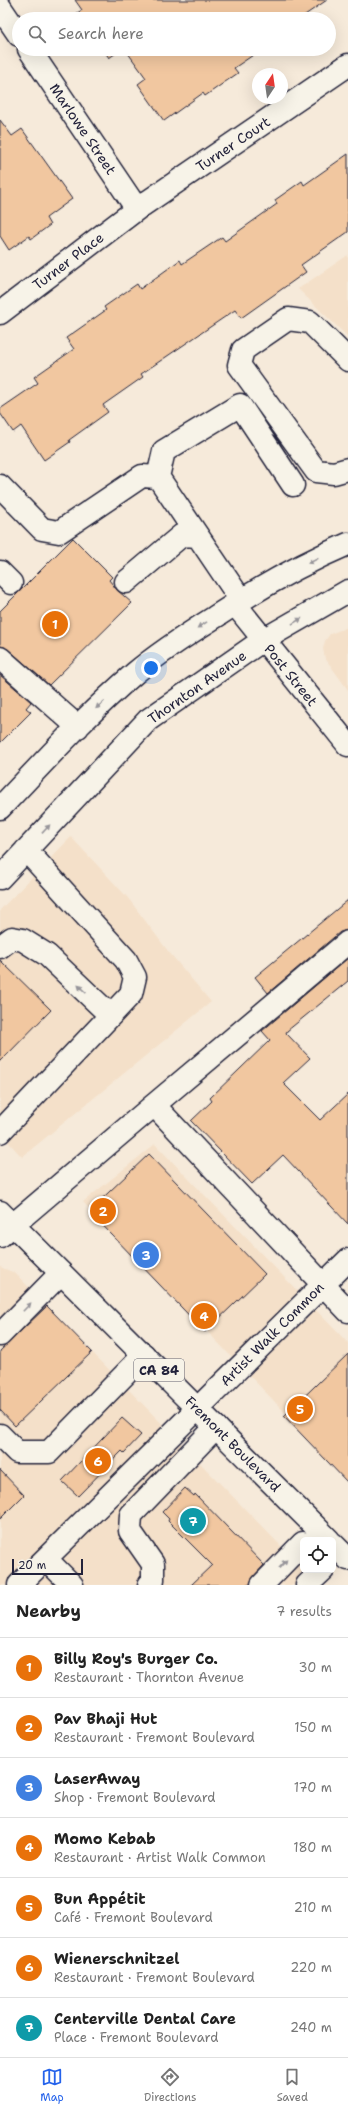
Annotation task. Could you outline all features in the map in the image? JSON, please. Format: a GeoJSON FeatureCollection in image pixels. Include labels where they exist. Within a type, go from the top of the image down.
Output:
{"type":"FeatureCollection","features":[{"type":"Feature","properties":{"kind":"street"},"geometry":{"type":"LineString","coordinates":[[0,7],[12,25]]}},
{"type":"Feature","properties":{"kind":"street","name":"Marlowe Street"},"geometry":{"type":"LineString","coordinates":[[33,56],[137,209]]}},
{"type":"Feature","properties":{"kind":"street","name":"Turner Court"},"geometry":{"type":"LineString","coordinates":[[137,209],[348,65]]}},
{"type":"Feature","properties":{"kind":"street","name":"Turner Place"},"geometry":{"type":"LineString","coordinates":[[0,313],[137,209]]}},
{"type":"Feature","properties":{"kind":"street"},"geometry":{"type":"LineString","coordinates":[[348,360],[310,322],[288,319],[243,350],[239,366],[316,471],[334,473],[348,469]]}},
{"type":"Feature","properties":{"kind":"street"},"geometry":{"type":"LineString","coordinates":[[0,486],[42,529],[58,532],[142,476],[158,477],[164,451],[240,405],[294,485]]}},
{"type":"Feature","properties":{"kind":"street","name":"Post Street"},"geometry":{"type":"LineString","coordinates":[[158,477],[198,536],[263,640],[348,745]]}},
{"type":"Feature","properties":{"kind":"street"},"geometry":{"type":"LineString","coordinates":[[126,582],[182,535],[198,536]]}},
{"type":"Feature","properties":{"kind":"street"},"geometry":{"type":"LineString","coordinates":[[1,804],[78,727],[136,672],[187,634],[284,574],[348,544]]}},
{"type":"Feature","properties":{"kind":"street","name":"Thornton Avenue"},"geometry":{"type":"LineString","coordinates":[[0,878],[148,720],[263,640],[348,591]]}},
{"type":"Feature","properties":{"kind":"street"},"geometry":{"type":"LineString","coordinates":[[0,658],[78,727]]}},
{"type":"Feature","properties":{"kind":"street"},"geometry":{"type":"LineString","coordinates":[[0,1129],[132,994],[135,977],[126,960],[26,850]]}},
{"type":"Feature","properties":{"kind":"street"},"geometry":{"type":"LineString","coordinates":[[0,947],[12,938],[23,940],[47,956],[110,1015]]}},
{"type":"Feature","properties":{"kind":"street"},"geometry":{"type":"LineString","coordinates":[[4,1224],[154,1105],[348,942]]}},
{"type":"Feature","properties":{"kind":"street"},"geometry":{"type":"LineString","coordinates":[[154,1105],[348,1311]]}},
{"type":"Feature","properties":{"kind":"street","name":"Fremont Boulevard"},"geometry":{"type":"LineString","coordinates":[[4,1224],[61,1273],[144,1355],[216,1427],[318,1537]]}},
{"type":"Feature","properties":{"kind":"street","name":"Artist Walk Common"},"geometry":{"type":"LineString","coordinates":[[19,1585],[348,1260]]}},
{"type":"Feature","properties":{"kind":"street"},"geometry":{"type":"LineString","coordinates":[[0,1335],[61,1273]]}},
{"type":"Feature","properties":{"kind":"street"},"geometry":{"type":"LineString","coordinates":[[0,1435],[17,1452],[49,1452],[144,1355]]}},
{"type":"Feature","properties":{"kind":"street"},"geometry":{"type":"LineString","coordinates":[[149,1585],[153,1580],[153,1564],[130,1531],[131,1516],[216,1427]]}},
{"type":"Feature","properties":{"kind":"street"},"geometry":{"type":"LineString","coordinates":[[46,1559],[72,1585]]}},
{"type":"Feature","properties":{"kind":"street"},"geometry":{"type":"LineString","coordinates":[[262,1585],[300,1562]]}},
{"type":"Feature","properties":{"kind":"street"},"geometry":{"type":"LineString","coordinates":[[307,1585],[320,1573]]}},
{"type":"Feature","properties":{"kind":"shaded area"},"geometry":{"type":"Polygon","coordinates":[[[348,255],[348,337],[298,289],[348,255]]]}},
{"type":"Feature","properties":{"kind":"shaded area"},"geometry":{"type":"Polygon","coordinates":[[[348,627],[348,690],[325,658],[323,649],[325,641],[330,634],[348,627]]]}},
{"type":"Feature","properties":{"kind":"shaded area"},"geometry":{"type":"Polygon","coordinates":[[[71,837],[128,898],[168,951],[211,1002],[22,1157],[0,1133],[0,910],[71,837]]]}},
{"type":"Feature","properties":{"kind":"shaded area"},"geometry":{"type":"Polygon","coordinates":[[[155,1144],[348,1343],[348,1478],[83,1202],[155,1144]]]}},
{"type":"Feature","properties":{"kind":"shaded area"},"geometry":{"type":"Polygon","coordinates":[[[0,1267],[15,1273],[300,1566],[300,1573],[307,1573],[319,1585],[0,1585],[0,1267]]]}},
{"type":"Feature","properties":{"kind":"building"},"geometry":{"type":"Polygon","coordinates":[[[75,0],[327,0],[309,12],[79,12],[82,10],[75,0]]]}},
{"type":"Feature","properties":{"kind":"building"},"geometry":{"type":"Polygon","coordinates":[[[130,56],[252,56],[234,68],[238,73],[205,96],[203,93],[164,121],[138,84],[146,78],[130,56]]]}},
{"type":"Feature","properties":{"kind":"building"},"geometry":{"type":"Polygon","coordinates":[[[0,120],[12,136],[22,129],[72,199],[46,218],[50,225],[31,239],[29,236],[9,250],[0,236],[0,120]]]}},
{"type":"Feature","properties":{"kind":"building"},"geometry":{"type":"Polygon","coordinates":[[[348,154],[348,232],[301,265],[306,272],[241,318],[235,310],[141,374],[143,377],[103,405],[108,412],[44,460],[21,426],[13,432],[0,413],[0,409],[38,383],[34,377],[74,349],[66,338],[106,310],[104,307],[137,284],[140,289],[180,260],[182,264],[222,237],[225,241],[277,204],[275,200],[302,181],[304,185],[348,154]]]}},
{"type":"Feature","properties":{"kind":"building"},"geometry":{"type":"Polygon","coordinates":[[[73,538],[112,577],[109,580],[117,590],[132,603],[49,685],[8,649],[0,646],[0,611],[73,538]]]}},
{"type":"Feature","properties":{"kind":"building"},"geometry":{"type":"Polygon","coordinates":[[[0,675],[31,702],[26,708],[31,712],[0,743],[0,675]]]}},
{"type":"Feature","properties":{"kind":"building"},"geometry":{"type":"Polygon","coordinates":[[[348,900],[348,930],[340,932],[268,993],[255,977],[348,900]]]}},
{"type":"Feature","properties":{"kind":"building"},"geometry":{"type":"Polygon","coordinates":[[[348,958],[348,981],[287,1031],[286,1033],[310,1058],[283,1083],[320,1120],[348,1094],[348,1224],[283,1155],[252,1184],[191,1121],[212,1101],[210,1098],[270,1040],[262,1031],[348,958]]]}},
{"type":"Feature","properties":{"kind":"building"},"geometry":{"type":"Polygon","coordinates":[[[0,960],[51,1010],[0,1062],[0,960]]]}},
{"type":"Feature","properties":{"kind":"building"},"geometry":{"type":"Polygon","coordinates":[[[149,1154],[265,1274],[205,1332],[89,1211],[149,1154]]]}},
{"type":"Feature","properties":{"kind":"building"},"geometry":{"type":"Polygon","coordinates":[[[47,1306],[92,1352],[15,1426],[0,1410],[0,1351],[47,1306]]]}},
{"type":"Feature","properties":{"kind":"building"},"geometry":{"type":"Polygon","coordinates":[[[348,1354],[348,1483],[284,1416],[348,1354]]]}},
{"type":"Feature","properties":{"kind":"building"},"geometry":{"type":"Polygon","coordinates":[[[122,1418],[141,1435],[124,1453],[122,1451],[78,1496],[62,1481],[122,1418]]]}},
{"type":"Feature","properties":{"kind":"building"},"geometry":{"type":"Polygon","coordinates":[[[0,1470],[24,1495],[0,1519],[0,1470]]]}},
{"type":"Feature","properties":{"kind":"building"},"geometry":{"type":"Polygon","coordinates":[[[185,1488],[194,1496],[195,1494],[264,1565],[253,1577],[250,1585],[191,1585],[212,1565],[168,1521],[169,1519],[162,1512],[185,1488]]]}},
{"type":"Feature","properties":{"kind":"place","name":"Billy Roy's Burger Co."},"geometry":{"type":"Point","coordinates":[55,624]}},
{"type":"Feature","properties":{"kind":"place","name":"Pav Bhaji Hut"},"geometry":{"type":"Point","coordinates":[103,1211]}},
{"type":"Feature","properties":{"kind":"place","name":"LaserAway"},"geometry":{"type":"Point","coordinates":[146,1255]}},
{"type":"Feature","properties":{"kind":"place","name":"Momo Kebab"},"geometry":{"type":"Point","coordinates":[204,1316]}},
{"type":"Feature","properties":{"kind":"place","name":"Bun Appétit"},"geometry":{"type":"Point","coordinates":[300,1409]}},
{"type":"Feature","properties":{"kind":"place","name":"Wienerschnitzel"},"geometry":{"type":"Point","coordinates":[98,1461]}},
{"type":"Feature","properties":{"kind":"place","name":"Centerville Dental Care"},"geometry":{"type":"Point","coordinates":[193,1521]}}]}
